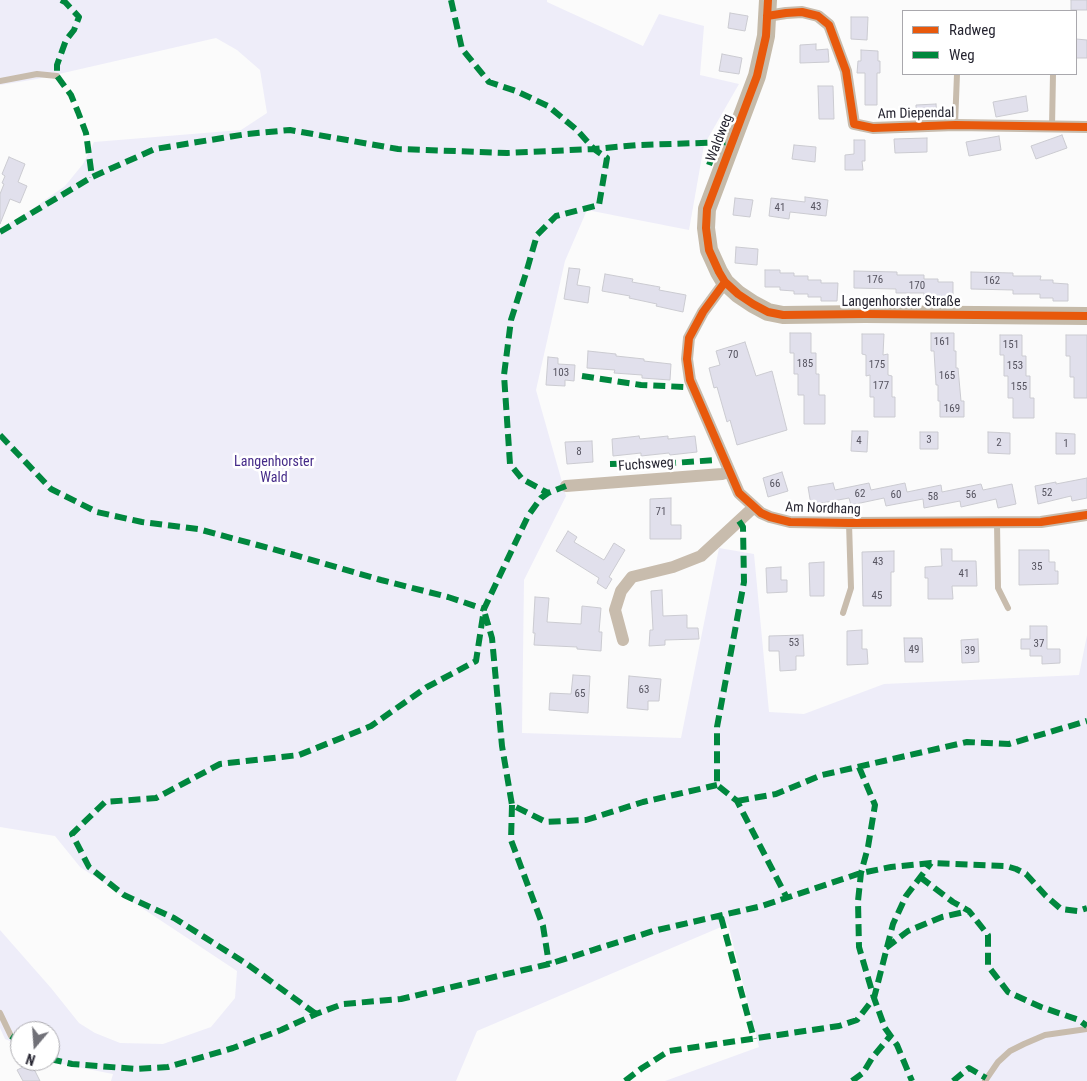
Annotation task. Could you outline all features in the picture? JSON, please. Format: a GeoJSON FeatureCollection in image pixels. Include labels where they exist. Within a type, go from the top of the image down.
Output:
{"type":"FeatureCollection","features":[{"type":"Feature","properties":{"kind":"street","name":"Am Diependal"},"geometry":{"type":"LineString","coordinates":[[768,8],[818,16],[829,25],[846,71],[854,124],[873,128],[955,125],[1087,127]]}},
{"type":"Feature","properties":{"kind":"street","name":"Waldweg"},"geometry":{"type":"LineString","coordinates":[[724,282],[709,250],[706,228],[707,209],[756,76],[766,36],[768,8]]}},
{"type":"Feature","properties":{"kind":"street","name":"Langenhorster Straße"},"geometry":{"type":"LineString","coordinates":[[724,282],[752,304],[768,312],[784,315],[1087,316]]}},
{"type":"Feature","properties":{"kind":"street","name":"Am Nordhang"},"geometry":{"type":"LineString","coordinates":[[724,282],[703,312],[689,338],[687,360],[690,380],[729,472],[739,493],[754,508],[770,517],[790,522],[998,524],[1041,522],[1087,515]]}},
{"type":"Feature","properties":{"kind":"street","name":"Fuchsweg"},"geometry":{"type":"LineString","coordinates":[[566,486],[729,472]]}},
{"type":"Feature","properties":{"kind":"street"},"geometry":{"type":"LineString","coordinates":[[623,640],[615,610],[621,591],[632,577],[701,556],[754,508]]}},
{"type":"Feature","properties":{"kind":"lane"},"geometry":{"type":"LineString","coordinates":[[0,81],[37,74],[56,76]]}},
{"type":"Feature","properties":{"kind":"lane"},"geometry":{"type":"LineString","coordinates":[[955,125],[957,75]]}},
{"type":"Feature","properties":{"kind":"lane"},"geometry":{"type":"LineString","coordinates":[[1052,127],[1053,75]]}},
{"type":"Feature","properties":{"kind":"lane","name":"Am Nordhang"},"geometry":{"type":"LineString","coordinates":[[843,613],[851,588],[849,523]]}},
{"type":"Feature","properties":{"kind":"lane"},"geometry":{"type":"LineString","coordinates":[[998,524],[998,588],[1008,608]]}},
{"type":"Feature","properties":{"kind":"lane"},"geometry":{"type":"LineString","coordinates":[[0,1013],[10,1034]]}},
{"type":"Feature","properties":{"kind":"lane"},"geometry":{"type":"LineString","coordinates":[[985,1081],[998,1062],[1010,1051],[1045,1036],[1087,1029]]}},
{"type":"Feature","properties":{"kind":"green space","name":"Langenhorster Wald"},"geometry":{"type":"Polygon","coordinates":[[[0,0],[547,0],[547,2],[643,46],[659,14],[704,26],[700,75],[739,84],[704,145],[689,230],[587,210],[565,261],[536,390],[566,496],[524,580],[522,733],[681,738],[719,548],[754,554],[769,712],[804,714],[884,684],[1079,675],[1087,635],[1087,1081],[665,1081],[759,1047],[728,924],[477,1031],[456,1081],[111,1081],[113,1074],[60,1064],[60,1021],[10,1021],[10,1041],[5,1039],[0,1028],[0,930],[79,1023],[95,1033],[120,1043],[163,1044],[211,1027],[235,998],[237,971],[80,867],[55,836],[0,827],[0,228],[22,216],[65,186],[83,164],[94,142],[241,130],[267,113],[260,70],[237,50],[216,38],[37,79],[0,85],[0,0]]]}},
{"type":"Feature","properties":{"kind":"building"},"geometry":{"type":"Polygon","coordinates":[[[1071,0],[1087,0],[1087,10],[1071,10],[1071,0]]]}},
{"type":"Feature","properties":{"kind":"building"},"geometry":{"type":"Polygon","coordinates":[[[730,13],[748,16],[745,31],[728,28],[730,13]]]}},
{"type":"Feature","properties":{"kind":"building"},"geometry":{"type":"Polygon","coordinates":[[[851,17],[868,17],[867,40],[851,39],[851,17]]]}},
{"type":"Feature","properties":{"kind":"building"},"geometry":{"type":"Polygon","coordinates":[[[1077,39],[1087,40],[1087,58],[1077,58],[1077,39]]]}},
{"type":"Feature","properties":{"kind":"building"},"geometry":{"type":"Polygon","coordinates":[[[816,44],[816,50],[828,49],[829,62],[800,63],[800,45],[816,44]]]}},
{"type":"Feature","properties":{"kind":"building"},"geometry":{"type":"Polygon","coordinates":[[[861,50],[878,51],[880,73],[877,73],[877,105],[865,105],[865,73],[857,73],[858,61],[861,61],[861,50]]]}},
{"type":"Feature","properties":{"kind":"building"},"geometry":{"type":"Polygon","coordinates":[[[722,54],[742,58],[739,74],[719,71],[722,54]]]}},
{"type":"Feature","properties":{"kind":"building"},"geometry":{"type":"Polygon","coordinates":[[[818,86],[833,86],[834,119],[819,119],[818,86]]]}},
{"type":"Feature","properties":{"kind":"building"},"geometry":{"type":"Polygon","coordinates":[[[1026,96],[1028,111],[996,117],[993,102],[1026,96]]]}},
{"type":"Feature","properties":{"kind":"building"},"geometry":{"type":"Polygon","coordinates":[[[936,104],[937,116],[916,117],[916,105],[936,104]]]}},
{"type":"Feature","properties":{"kind":"building"},"geometry":{"type":"Polygon","coordinates":[[[1062,135],[1067,148],[1036,159],[1031,146],[1062,135]]]}},
{"type":"Feature","properties":{"kind":"building"},"geometry":{"type":"Polygon","coordinates":[[[999,136],[1001,150],[969,156],[966,142],[999,136]]]}},
{"type":"Feature","properties":{"kind":"building"},"geometry":{"type":"Polygon","coordinates":[[[927,138],[927,152],[895,153],[894,139],[927,138]]]}},
{"type":"Feature","properties":{"kind":"building"},"geometry":{"type":"Polygon","coordinates":[[[854,140],[865,140],[865,161],[862,161],[863,170],[845,170],[845,155],[854,154],[854,140]]]}},
{"type":"Feature","properties":{"kind":"building"},"geometry":{"type":"Polygon","coordinates":[[[794,145],[816,147],[815,162],[792,159],[794,145]]]}},
{"type":"Feature","properties":{"kind":"building"},"geometry":{"type":"Polygon","coordinates":[[[9,157],[25,164],[18,182],[27,186],[20,203],[10,199],[0,224],[0,194],[5,176],[2,174],[9,157]]]}},
{"type":"Feature","properties":{"kind":"building"},"geometry":{"type":"Polygon","coordinates":[[[805,197],[828,200],[826,216],[790,212],[789,219],[769,216],[771,198],[805,202],[805,197]]]}},
{"type":"Feature","properties":{"kind":"building"},"geometry":{"type":"Polygon","coordinates":[[[735,198],[753,200],[750,217],[733,215],[735,198]]]}},
{"type":"Feature","properties":{"kind":"building"},"geometry":{"type":"Polygon","coordinates":[[[736,247],[758,249],[757,265],[735,263],[736,247]]]}},
{"type":"Feature","properties":{"kind":"building"},"geometry":{"type":"Polygon","coordinates":[[[569,268],[580,269],[577,285],[590,287],[588,303],[564,299],[569,268]]]}},
{"type":"Feature","properties":{"kind":"building"},"geometry":{"type":"Polygon","coordinates":[[[765,270],[780,270],[780,273],[794,273],[794,276],[808,276],[808,280],[821,280],[821,283],[838,283],[837,301],[821,301],[821,297],[808,297],[808,294],[794,294],[794,291],[780,290],[780,287],[765,287],[765,270]]]}},
{"type":"Feature","properties":{"kind":"building"},"geometry":{"type":"Polygon","coordinates":[[[854,271],[897,272],[897,275],[924,275],[924,279],[938,279],[938,282],[953,282],[953,300],[938,300],[938,296],[924,296],[924,293],[896,293],[896,289],[854,288],[854,271]]]}},
{"type":"Feature","properties":{"kind":"building"},"geometry":{"type":"Polygon","coordinates":[[[971,272],[1013,273],[1013,276],[1041,276],[1040,280],[1053,280],[1053,283],[1068,284],[1068,301],[1053,301],[1053,298],[1040,298],[1040,294],[1013,294],[1013,290],[971,289],[971,272]]]}},
{"type":"Feature","properties":{"kind":"building"},"geometry":{"type":"Polygon","coordinates":[[[605,274],[633,279],[632,282],[660,287],[659,290],[686,295],[683,312],[629,298],[630,296],[602,291],[605,274]]]}},
{"type":"Feature","properties":{"kind":"building"},"geometry":{"type":"Polygon","coordinates":[[[790,333],[811,333],[811,353],[816,353],[816,374],[819,374],[819,395],[825,395],[825,424],[804,424],[804,395],[798,395],[798,374],[794,374],[794,353],[790,353],[790,333]]]}},
{"type":"Feature","properties":{"kind":"building"},"geometry":{"type":"Polygon","coordinates":[[[931,333],[954,333],[956,368],[958,368],[961,401],[964,401],[964,417],[940,417],[934,351],[931,351],[931,333]]]}},
{"type":"Feature","properties":{"kind":"building"},"geometry":{"type":"Polygon","coordinates":[[[862,334],[884,334],[883,355],[888,354],[888,375],[892,376],[892,397],[895,397],[895,417],[874,417],[874,397],[870,397],[870,375],[866,376],[866,355],[862,354],[862,334]]]}},
{"type":"Feature","properties":{"kind":"building"},"geometry":{"type":"Polygon","coordinates":[[[1000,335],[1022,335],[1022,356],[1026,356],[1026,376],[1030,376],[1030,398],[1034,398],[1034,418],[1013,418],[1013,398],[1008,398],[1008,376],[1004,376],[1004,355],[1000,355],[1000,335]]]}},
{"type":"Feature","properties":{"kind":"building"},"geometry":{"type":"Polygon","coordinates":[[[1066,335],[1087,335],[1087,398],[1074,398],[1074,377],[1070,377],[1070,356],[1066,356],[1066,335]]]}},
{"type":"Feature","properties":{"kind":"building"},"geometry":{"type":"Polygon","coordinates":[[[745,342],[756,376],[772,371],[787,430],[737,445],[730,420],[727,422],[717,387],[714,388],[709,368],[720,365],[716,351],[745,342]]]}},
{"type":"Feature","properties":{"kind":"building"},"geometry":{"type":"Polygon","coordinates":[[[588,351],[671,364],[670,380],[614,373],[615,370],[587,368],[588,351]]]}},
{"type":"Feature","properties":{"kind":"building"},"geometry":{"type":"Polygon","coordinates":[[[548,357],[558,358],[558,364],[575,365],[574,381],[565,380],[565,386],[546,385],[548,357]]]}},
{"type":"Feature","properties":{"kind":"building"},"geometry":{"type":"Polygon","coordinates":[[[852,431],[868,431],[867,452],[851,451],[852,431]]]}},
{"type":"Feature","properties":{"kind":"building"},"geometry":{"type":"Polygon","coordinates":[[[920,432],[938,432],[938,449],[920,449],[920,432]]]}},
{"type":"Feature","properties":{"kind":"building"},"geometry":{"type":"Polygon","coordinates":[[[988,432],[1010,433],[1010,454],[988,453],[988,432]]]}},
{"type":"Feature","properties":{"kind":"building"},"geometry":{"type":"Polygon","coordinates":[[[1056,433],[1075,434],[1075,454],[1056,454],[1056,433]]]}},
{"type":"Feature","properties":{"kind":"building"},"geometry":{"type":"Polygon","coordinates":[[[639,436],[640,439],[668,436],[668,439],[695,436],[697,452],[670,455],[669,453],[641,456],[641,453],[613,456],[612,439],[639,436]]]}},
{"type":"Feature","properties":{"kind":"building"},"geometry":{"type":"Polygon","coordinates":[[[592,441],[593,462],[567,464],[565,442],[592,441]]]}},
{"type":"Feature","properties":{"kind":"building"},"geometry":{"type":"Polygon","coordinates":[[[782,472],[788,491],[768,497],[763,478],[782,472]]]}},
{"type":"Feature","properties":{"kind":"building"},"geometry":{"type":"Polygon","coordinates":[[[1087,478],[1087,498],[1072,501],[1071,496],[1038,504],[1035,486],[1087,478]]]}},
{"type":"Feature","properties":{"kind":"building"},"geometry":{"type":"Polygon","coordinates":[[[833,483],[835,490],[869,483],[871,490],[905,483],[907,492],[941,485],[942,492],[981,484],[983,490],[1012,484],[1016,504],[998,508],[996,499],[961,507],[960,501],[924,508],[923,499],[886,506],[884,498],[851,505],[849,498],[811,505],[808,487],[833,483]]]}},
{"type":"Feature","properties":{"kind":"building"},"geometry":{"type":"Polygon","coordinates":[[[671,498],[671,525],[681,525],[681,539],[650,539],[650,499],[671,498]]]}},
{"type":"Feature","properties":{"kind":"building"},"geometry":{"type":"Polygon","coordinates":[[[568,531],[577,537],[574,542],[604,560],[614,543],[625,550],[609,577],[612,579],[606,589],[597,583],[599,578],[556,551],[568,531]]]}},
{"type":"Feature","properties":{"kind":"building"},"geometry":{"type":"Polygon","coordinates":[[[941,549],[952,549],[952,561],[976,561],[977,586],[952,586],[953,599],[928,599],[928,578],[925,578],[925,567],[942,566],[941,549]]]}},
{"type":"Feature","properties":{"kind":"building"},"geometry":{"type":"Polygon","coordinates":[[[1019,550],[1049,550],[1049,562],[1055,562],[1055,571],[1058,571],[1058,584],[1019,585],[1019,550]]]}},
{"type":"Feature","properties":{"kind":"building"},"geometry":{"type":"Polygon","coordinates":[[[894,551],[894,572],[891,572],[891,606],[863,606],[862,552],[894,551]]]}},
{"type":"Feature","properties":{"kind":"building"},"geometry":{"type":"Polygon","coordinates":[[[824,562],[824,596],[810,596],[809,563],[824,562]]]}},
{"type":"Feature","properties":{"kind":"building"},"geometry":{"type":"Polygon","coordinates":[[[781,567],[781,580],[787,580],[787,592],[767,593],[766,568],[781,567]]]}},
{"type":"Feature","properties":{"kind":"building"},"geometry":{"type":"Polygon","coordinates":[[[662,590],[663,616],[687,615],[687,628],[698,628],[699,639],[665,640],[665,645],[649,646],[650,630],[653,630],[651,591],[662,590]]]}},
{"type":"Feature","properties":{"kind":"building"},"geometry":{"type":"Polygon","coordinates":[[[535,597],[549,598],[547,622],[581,624],[582,606],[601,608],[599,632],[602,632],[601,651],[577,649],[577,647],[534,645],[535,597]]]}},
{"type":"Feature","properties":{"kind":"building"},"geometry":{"type":"Polygon","coordinates":[[[1030,626],[1047,626],[1047,649],[1060,649],[1060,663],[1042,664],[1042,656],[1030,656],[1030,649],[1021,649],[1021,639],[1030,639],[1030,626]]]}},
{"type":"Feature","properties":{"kind":"building"},"geometry":{"type":"Polygon","coordinates":[[[862,630],[862,649],[867,649],[868,664],[847,665],[847,631],[862,630]]]}},
{"type":"Feature","properties":{"kind":"building"},"geometry":{"type":"Polygon","coordinates":[[[803,635],[804,656],[796,656],[796,670],[780,671],[779,651],[769,651],[769,636],[803,635]]]}},
{"type":"Feature","properties":{"kind":"building"},"geometry":{"type":"Polygon","coordinates":[[[904,638],[922,638],[923,662],[905,662],[904,638]]]}},
{"type":"Feature","properties":{"kind":"building"},"geometry":{"type":"Polygon","coordinates":[[[978,639],[979,662],[962,663],[961,640],[978,639]]]}},
{"type":"Feature","properties":{"kind":"building"},"geometry":{"type":"Polygon","coordinates":[[[573,675],[590,676],[588,713],[549,710],[550,693],[571,694],[573,675]]]}},
{"type":"Feature","properties":{"kind":"building"},"geometry":{"type":"Polygon","coordinates":[[[629,676],[661,679],[659,701],[648,701],[648,710],[627,708],[629,676]]]}},
{"type":"Feature","properties":{"kind":"building"},"geometry":{"type":"Polygon","coordinates":[[[18,1071],[35,1071],[40,1081],[23,1081],[18,1071]]]}},
{"type":"Feature","properties":{"kind":"marked path"},"geometry":{"type":"LineString","coordinates":[[61,0],[79,17],[74,30],[66,40],[57,65],[57,76],[71,95],[86,133],[92,177]]}},
{"type":"Feature","properties":{"kind":"marked path"},"geometry":{"type":"LineString","coordinates":[[451,0],[462,49],[489,82],[516,91],[548,106],[577,130],[594,149],[607,158],[599,205],[556,216],[537,235],[511,320],[504,375],[510,464],[522,479],[548,493]]}},
{"type":"Feature","properties":{"kind":"marked path"},"geometry":{"type":"LineString","coordinates":[[709,165],[723,129]]}},
{"type":"Feature","properties":{"kind":"marked path"},"geometry":{"type":"LineString","coordinates":[[0,232],[92,177],[155,149],[247,134],[290,130],[398,149],[507,153],[638,145],[732,142]]}},
{"type":"Feature","properties":{"kind":"marked path"},"geometry":{"type":"LineString","coordinates":[[582,376],[641,385],[685,387]]}},
{"type":"Feature","properties":{"kind":"marked path"},"geometry":{"type":"LineString","coordinates":[[0,435],[51,489],[97,512],[142,522],[198,529],[448,597],[484,609]]}},
{"type":"Feature","properties":{"kind":"marked path"},"geometry":{"type":"LineString","coordinates":[[610,464],[716,460]]}},
{"type":"Feature","properties":{"kind":"marked path"},"geometry":{"type":"LineString","coordinates":[[316,1014],[247,964],[174,918],[124,895],[89,867],[72,834],[105,802],[156,798],[220,764],[299,755],[371,726],[427,687],[476,661],[484,609],[528,516],[541,498],[566,486]]}},
{"type":"Feature","properties":{"kind":"marked path"},"geometry":{"type":"LineString","coordinates":[[739,521],[743,527],[744,582],[717,727],[717,785],[737,801],[787,898]]}},
{"type":"Feature","properties":{"kind":"marked path"},"geometry":{"type":"LineString","coordinates":[[485,614],[492,638],[502,746],[512,805],[546,822],[586,820],[643,802],[717,785]]}},
{"type":"Feature","properties":{"kind":"marked path"},"geometry":{"type":"LineString","coordinates":[[737,801],[776,794],[822,775],[967,742],[1009,744],[1087,721]]}},
{"type":"Feature","properties":{"kind":"marked path"},"geometry":{"type":"LineString","coordinates":[[859,767],[875,805],[868,847],[861,873],[858,901],[859,947],[885,1028],[897,1045],[912,1081]]}},
{"type":"Feature","properties":{"kind":"marked path"},"geometry":{"type":"LineString","coordinates":[[512,805],[511,840],[543,926],[549,964]]}},
{"type":"Feature","properties":{"kind":"marked path"},"geometry":{"type":"LineString","coordinates":[[60,1061],[136,1069],[168,1067],[233,1048],[343,1004],[401,999],[549,964],[653,931],[762,906],[861,873],[891,867],[931,863],[1006,866],[1026,874],[1061,909],[1078,911],[1087,908]]}},
{"type":"Feature","properties":{"kind":"marked path"},"geometry":{"type":"LineString","coordinates":[[625,1081],[669,1051],[839,1026],[857,1020],[874,998],[893,924],[906,896],[931,863]]}},
{"type":"Feature","properties":{"kind":"marked path"},"geometry":{"type":"LineString","coordinates":[[920,877],[953,902],[969,911],[988,935],[988,966],[1008,992],[1041,1007],[1079,1020],[1087,1026]]}},
{"type":"Feature","properties":{"kind":"marked path"},"geometry":{"type":"LineString","coordinates":[[886,948],[908,931],[942,917],[969,911]]}},
{"type":"Feature","properties":{"kind":"marked path"},"geometry":{"type":"LineString","coordinates":[[721,917],[754,1039]]}},
{"type":"Feature","properties":{"kind":"marked path"},"geometry":{"type":"LineString","coordinates":[[852,1081],[863,1073],[872,1058],[891,1035]]}},
{"type":"Feature","properties":{"kind":"marked path"},"geometry":{"type":"LineString","coordinates":[[953,1081],[969,1068],[986,1078]]}},
{"type":"Feature","properties":{"kind":"cycle path"},"geometry":{"type":"LineString","coordinates":[[768,0],[766,36],[757,76],[707,209],[706,228],[709,250],[725,282],[753,304],[768,312],[783,315],[1087,316]]}},
{"type":"Feature","properties":{"kind":"cycle path"},"geometry":{"type":"LineString","coordinates":[[767,16],[802,12],[818,16],[829,25],[846,71],[854,124],[873,128],[955,125],[1087,127]]}},
{"type":"Feature","properties":{"kind":"cycle path"},"geometry":{"type":"LineString","coordinates":[[725,282],[703,312],[689,338],[687,359],[690,380],[739,493],[761,513],[790,522],[849,523],[1041,522],[1087,515]]}}]}
